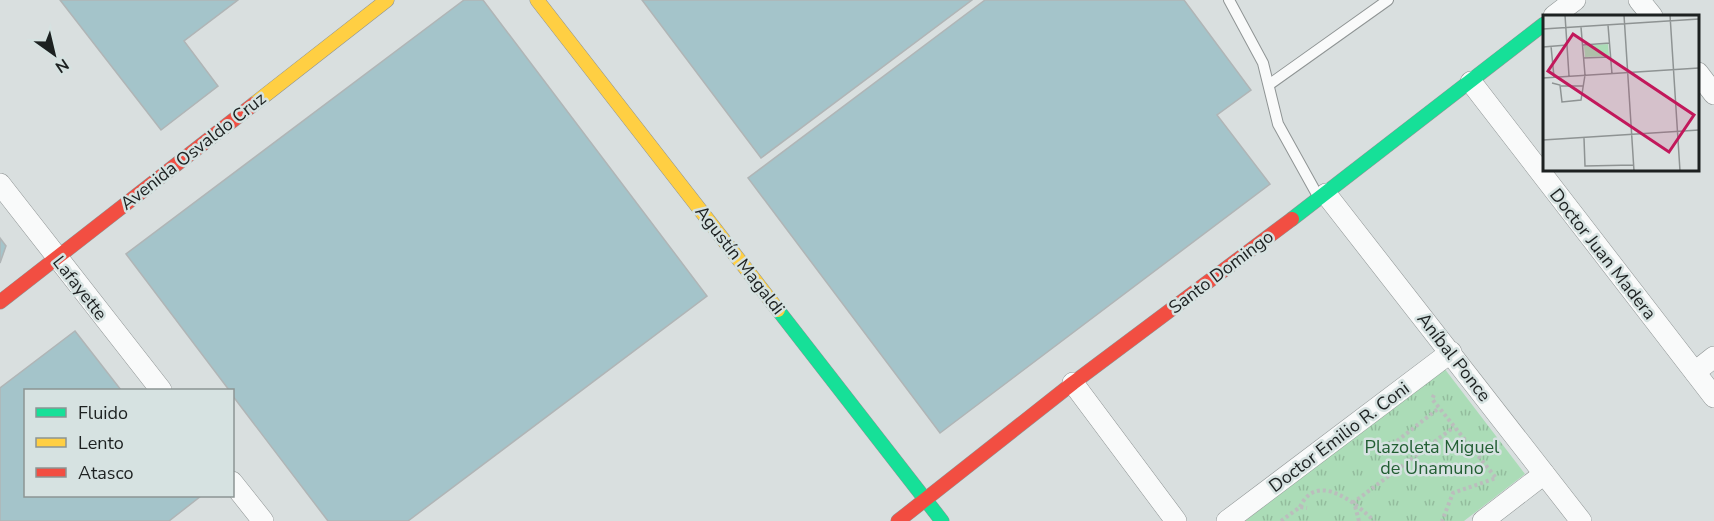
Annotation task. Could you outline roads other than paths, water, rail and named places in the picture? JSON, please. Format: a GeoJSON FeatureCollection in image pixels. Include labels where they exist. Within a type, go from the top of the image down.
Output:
{"type":"FeatureCollection","features":[{"type":"Feature","properties":{"kind":"street","name":"Avenida Osvaldo Cruz"},"geometry":{"type":"LineString","coordinates":[[0,302],[387,0]]}},
{"type":"Feature","properties":{"kind":"street","name":"Agustín Magaldi"},"geometry":{"type":"LineString","coordinates":[[537,0],[942,521]]}},
{"type":"Feature","properties":{"kind":"street"},"geometry":{"type":"LineString","coordinates":[[1555,15],[1575,0]]}},
{"type":"Feature","properties":{"kind":"street"},"geometry":{"type":"LineString","coordinates":[[1639,0],[1651,15]]}},
{"type":"Feature","properties":{"kind":"street","name":"Santo Domingo"},"geometry":{"type":"LineString","coordinates":[[898,521],[1073,383],[1322,196],[1543,26]]}},
{"type":"Feature","properties":{"kind":"street"},"geometry":{"type":"LineString","coordinates":[[1699,74],[1714,94]]}},
{"type":"Feature","properties":{"kind":"street","name":"Doctor Juan Madera"},"geometry":{"type":"LineString","coordinates":[[1471,82],[1714,397]]}},
{"type":"Feature","properties":{"kind":"street","name":"Lafayette"},"geometry":{"type":"LineString","coordinates":[[0,184],[160,389]]}},
{"type":"Feature","properties":{"kind":"street","name":"Aníbal Ponce"},"geometry":{"type":"LineString","coordinates":[[1322,196],[1451,352],[1581,521]]}},
{"type":"Feature","properties":{"kind":"street","name":"Doctor Emilio R. Coni"},"geometry":{"type":"LineString","coordinates":[[1227,521],[1451,352]]}},
{"type":"Feature","properties":{"kind":"street"},"geometry":{"type":"LineString","coordinates":[[1695,372],[1714,357]]}},
{"type":"Feature","properties":{"kind":"street"},"geometry":{"type":"LineString","coordinates":[[1073,383],[1176,521]]}},
{"type":"Feature","properties":{"kind":"street"},"geometry":{"type":"LineString","coordinates":[[1483,521],[1544,474]]}},
{"type":"Feature","properties":{"kind":"street"},"geometry":{"type":"LineString","coordinates":[[234,485],[263,521]]}},
{"type":"Feature","properties":{"kind":"lane"},"geometry":{"type":"LineString","coordinates":[[1229,0],[1263,63],[1278,124],[1322,196]]}},
{"type":"Feature","properties":{"kind":"lane"},"geometry":{"type":"LineString","coordinates":[[1270,84],[1387,0]]}},
{"type":"Feature","properties":{"kind":"park label","name":"Plazoleta Miguel de Unamuno"},"geometry":{"type":"Point","coordinates":[1432,457]}}]}
